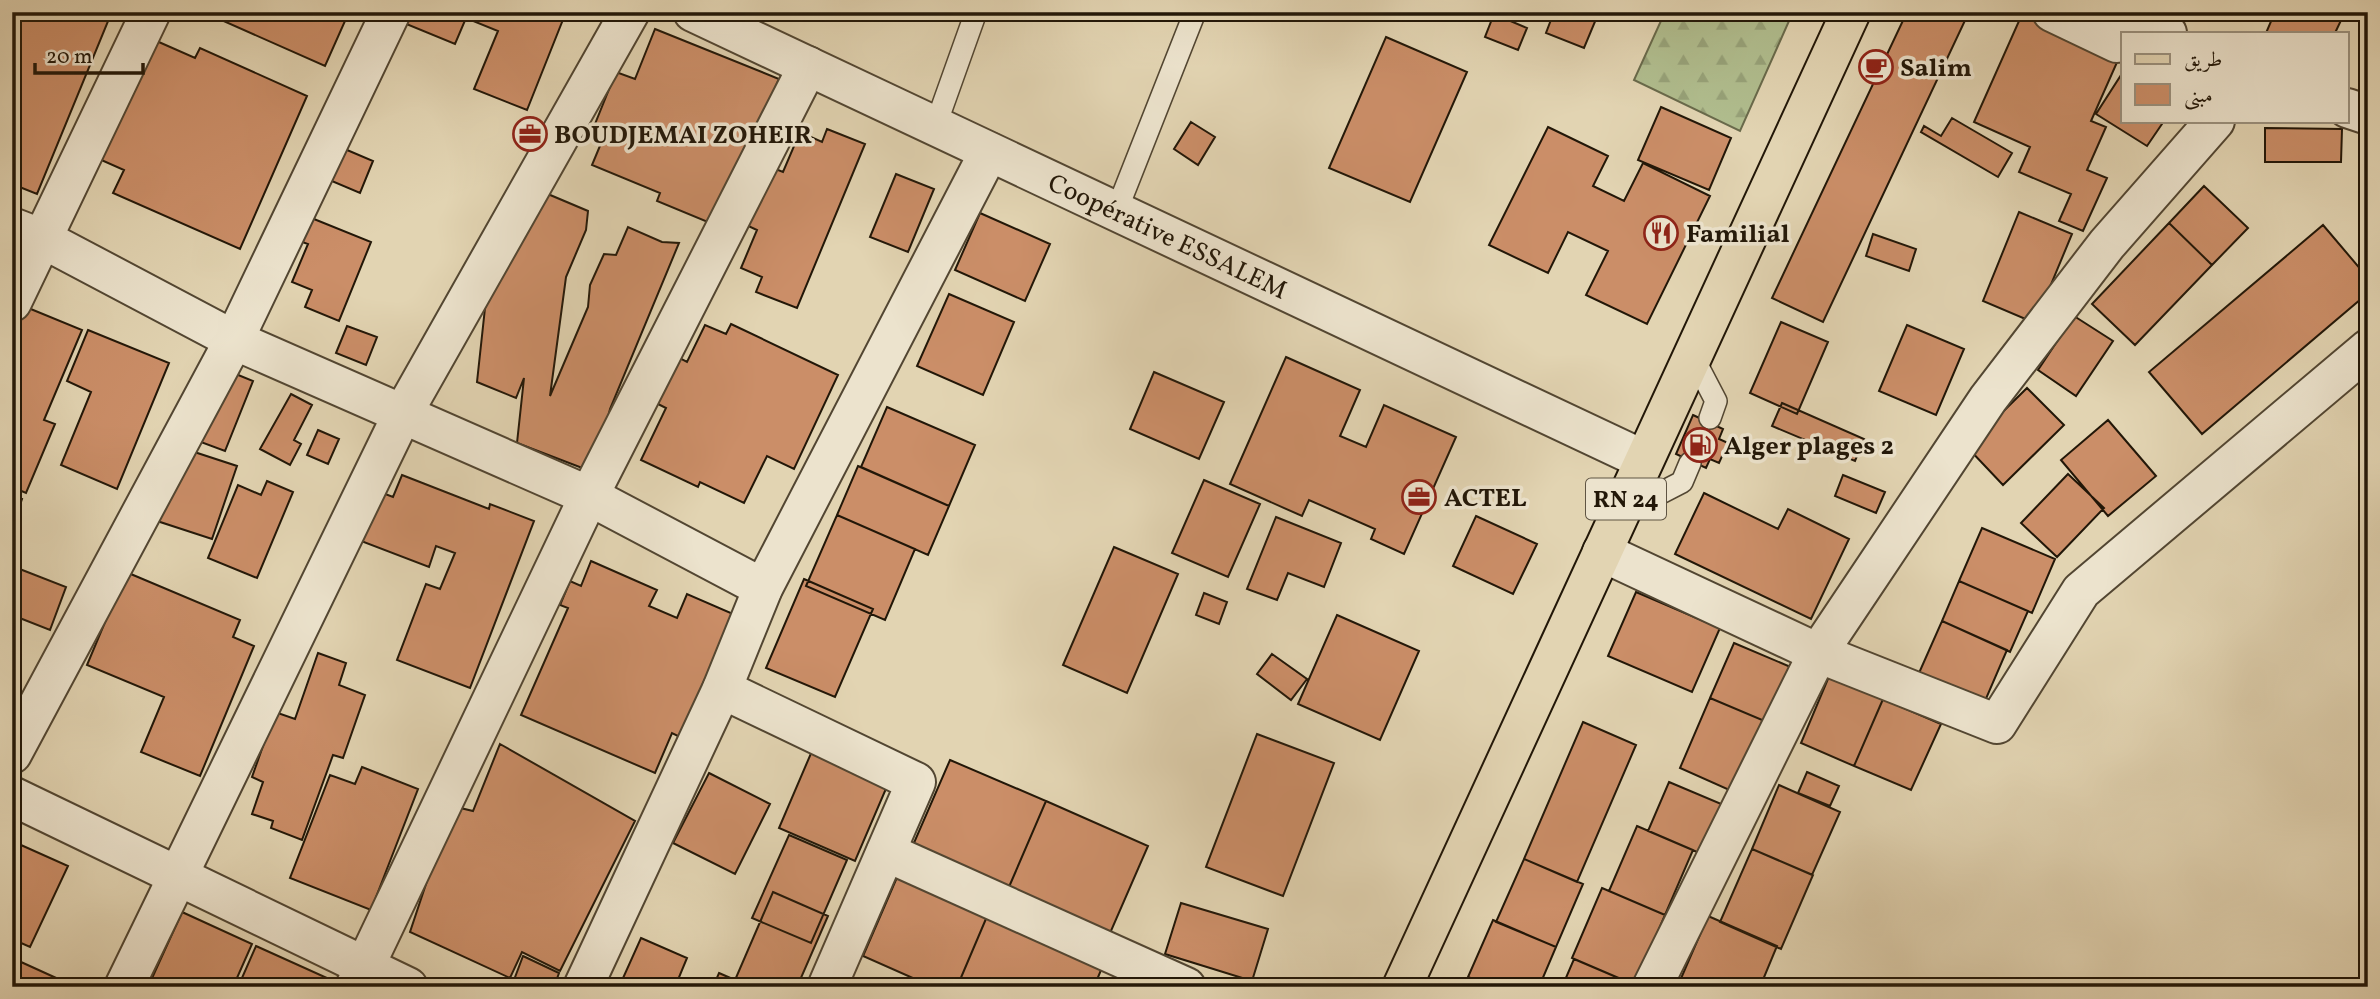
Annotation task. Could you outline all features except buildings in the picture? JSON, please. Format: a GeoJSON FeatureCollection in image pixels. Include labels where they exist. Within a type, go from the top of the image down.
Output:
{"type":"FeatureCollection","features":[{"type":"Feature","properties":{"kind":"main road","name":"RN 24"},"geometry":{"type":"LineString","coordinates":[[1402,987],[1851,12]]}},
{"type":"Feature","properties":{"kind":"street"},"geometry":{"type":"LineString","coordinates":[[12,302],[27,233],[151,12]]}},
{"type":"Feature","properties":{"kind":"street"},"geometry":{"type":"LineString","coordinates":[[12,754],[234,340],[391,12]]}},
{"type":"Feature","properties":{"kind":"street"},"geometry":{"type":"LineString","coordinates":[[124,987],[402,415],[630,12]]}},
{"type":"Feature","properties":{"kind":"street","name":"Coopérative ESSALEM"},"geometry":{"type":"LineString","coordinates":[[693,12],[1644,460]]}},
{"type":"Feature","properties":{"kind":"street"},"geometry":{"type":"LineString","coordinates":[[2052,12],[2117,43],[2121,41]]}},
{"type":"Feature","properties":{"kind":"street"},"geometry":{"type":"LineString","coordinates":[[2135,32],[2155,19],[2166,32]]}},
{"type":"Feature","properties":{"kind":"street"},"geometry":{"type":"LineString","coordinates":[[360,977],[589,496],[808,66]]}},
{"type":"Feature","properties":{"kind":"street"},"geometry":{"type":"LineString","coordinates":[[2348,108],[2368,115]]}},
{"type":"Feature","properties":{"kind":"street"},"geometry":{"type":"LineString","coordinates":[[1652,987],[1818,653],[1988,399],[2107,244],[2214,122]]}},
{"type":"Feature","properties":{"kind":"street"},"geometry":{"type":"LineString","coordinates":[[583,987],[722,689],[762,588],[989,152]]}},
{"type":"Feature","properties":{"kind":"street"},"geometry":{"type":"LineString","coordinates":[[27,233],[234,340],[589,496],[762,588]]}},
{"type":"Feature","properties":{"kind":"street"},"geometry":{"type":"LineString","coordinates":[[1602,552],[1818,653],[1997,724],[2081,591],[2368,349]]}},
{"type":"Feature","properties":{"kind":"street"},"geometry":{"type":"LineString","coordinates":[[722,689],[916,782],[827,987]]}},
{"type":"Feature","properties":{"kind":"street"},"geometry":{"type":"LineString","coordinates":[[12,796],[176,876],[360,977],[408,987]]}},
{"type":"Feature","properties":{"kind":"street"},"geometry":{"type":"LineString","coordinates":[[886,852],[1186,987]]}},
{"type":"Feature","properties":{"kind":"lane"},"geometry":{"type":"LineString","coordinates":[[935,127],[976,12]]}},
{"type":"Feature","properties":{"kind":"lane"},"geometry":{"type":"LineString","coordinates":[[1116,212],[1195,12]]}},
{"type":"Feature","properties":{"kind":"lane"},"geometry":{"type":"LineString","coordinates":[[1692,355],[1716,401],[1710,418]]}},
{"type":"Feature","properties":{"kind":"lane"},"geometry":{"type":"LineString","coordinates":[[1619,514],[1682,482],[1690,463]]}},
{"type":"Feature","properties":{"kind":"green space"},"geometry":{"type":"Polygon","coordinates":[[[1665,12],[1793,12],[1740,131],[1634,80],[1665,12]]]}},
{"type":"Feature","properties":{"kind":"place","name":"Salim"},"geometry":{"type":"Point","coordinates":[1876,67]}},
{"type":"Feature","properties":{"kind":"place","name":"BOUDJEMAI ZOHEIR"},"geometry":{"type":"Point","coordinates":[530,134]}},
{"type":"Feature","properties":{"kind":"place","name":"Familial"},"geometry":{"type":"Point","coordinates":[1661,233]}},
{"type":"Feature","properties":{"kind":"place","name":"Alger plages 2"},"geometry":{"type":"Point","coordinates":[1700,445]}},
{"type":"Feature","properties":{"kind":"place","name":"ACTEL"},"geometry":{"type":"Point","coordinates":[1419,497]}}]}
